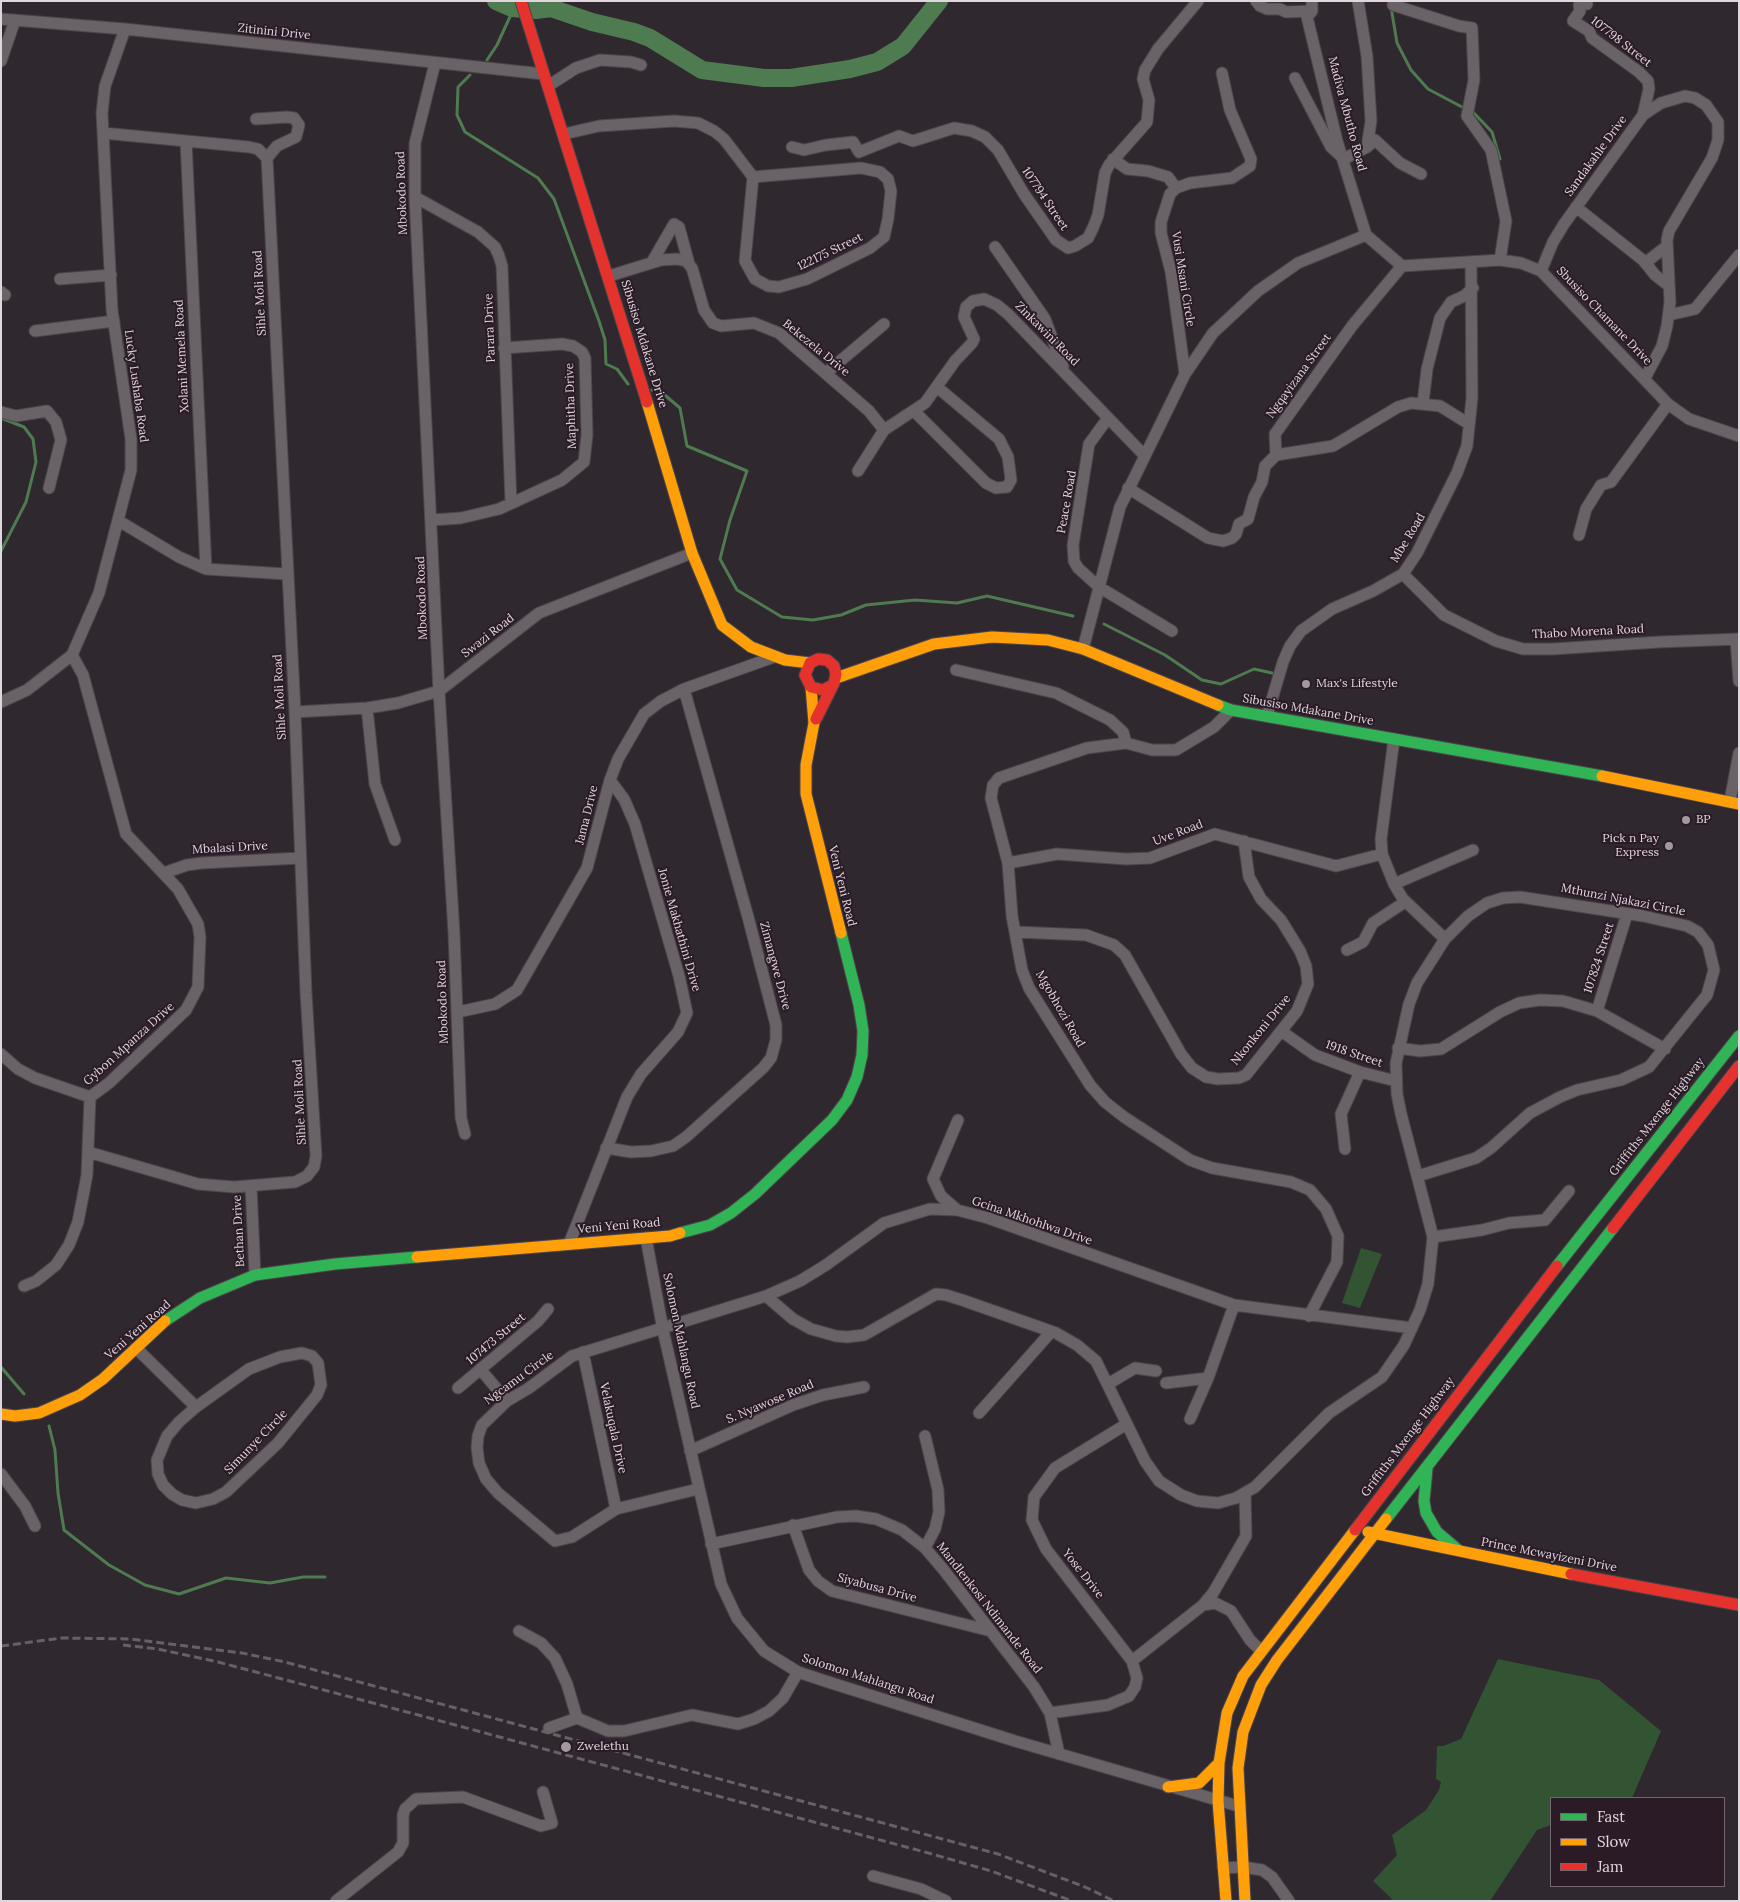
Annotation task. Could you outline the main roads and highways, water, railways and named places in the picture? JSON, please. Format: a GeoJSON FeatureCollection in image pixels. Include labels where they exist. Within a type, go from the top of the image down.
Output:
{"type":"FeatureCollection","features":[{"type":"Feature","properties":{"kind":"waterway"},"geometry":{"type":"LineString","coordinates":[[496,1],[512,8],[536,10],[551,8],[592,22],[634,32],[650,38],[702,70],[764,78],[791,78],[850,69],[877,62],[903,46],[939,1]]}},
{"type":"Feature","properties":{"kind":"waterway"},"geometry":{"type":"LineString","coordinates":[[1391,7],[1397,43],[1411,70],[1428,89],[1471,110],[1492,132],[1500,159]]}},
{"type":"Feature","properties":{"kind":"waterway"},"geometry":{"type":"LineString","coordinates":[[487,60],[497,45],[514,8]]}},
{"type":"Feature","properties":{"kind":"waterway"},"geometry":{"type":"LineString","coordinates":[[470,75],[458,87],[457,115],[465,132],[538,178],[554,199],[605,340],[606,364],[617,369],[628,384]]}},
{"type":"Feature","properties":{"kind":"waterway"},"geometry":{"type":"LineString","coordinates":[[652,390],[660,391],[680,408],[687,446],[747,471],[730,520],[720,559],[737,590],[782,617],[813,620],[841,615],[866,605],[915,600],[957,603],[987,596],[1073,616]]}},
{"type":"Feature","properties":{"kind":"waterway"},"geometry":{"type":"LineString","coordinates":[[1,418],[24,427],[33,439],[36,462],[26,502],[1,551]]}},
{"type":"Feature","properties":{"kind":"waterway"},"geometry":{"type":"LineString","coordinates":[[1104,624],[1165,655],[1202,680],[1221,684],[1254,669],[1272,673]]}},
{"type":"Feature","properties":{"kind":"waterway"},"geometry":{"type":"LineString","coordinates":[[1,1367],[24,1394]]}},
{"type":"Feature","properties":{"kind":"waterway"},"geometry":{"type":"LineString","coordinates":[[49,1426],[55,1450],[58,1493],[64,1530],[109,1565],[145,1585],[179,1594],[226,1578],[270,1583],[303,1577],[325,1577]]}},
{"type":"Feature","properties":{"kind":"railway"},"geometry":{"type":"LineString","coordinates":[[1,1646],[62,1638],[131,1639],[242,1653],[285,1662],[998,1854],[1085,1887],[1114,1901]]}},
{"type":"Feature","properties":{"kind":"railway"},"geometry":{"type":"LineString","coordinates":[[123,1645],[158,1649],[218,1662],[422,1716],[932,1854],[991,1871],[1072,1901]]}},
{"type":"Feature","properties":{"kind":"place","name":"Max's Lifestyle"},"geometry":{"type":"Point","coordinates":[1306,684]}},
{"type":"Feature","properties":{"kind":"place","name":"BP"},"geometry":{"type":"Point","coordinates":[1686,820]}},
{"type":"Feature","properties":{"kind":"place","name":"Pick n Pay Express"},"geometry":{"type":"Point","coordinates":[1669,846]}},
{"type":"Feature","properties":{"kind":"place","name":"Zwelethu"},"geometry":{"type":"Point","coordinates":[566,1747]}}]}
